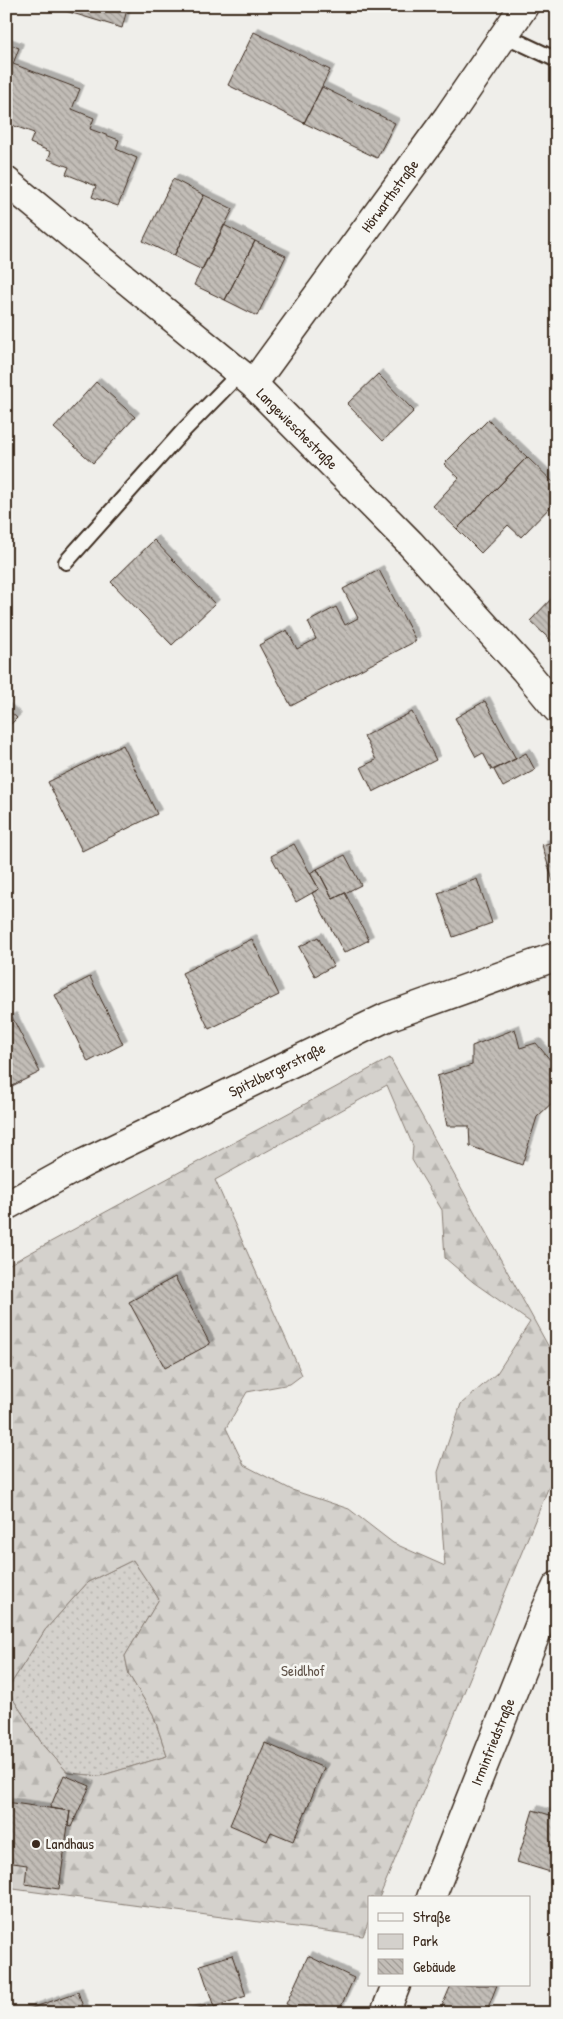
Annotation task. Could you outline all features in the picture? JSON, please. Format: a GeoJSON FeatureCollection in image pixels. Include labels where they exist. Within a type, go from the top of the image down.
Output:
{"type":"FeatureCollection","features":[{"type":"Feature","properties":{"kind":"street","name":"Hörwarthstraße"},"geometry":{"type":"LineString","coordinates":[[246,378],[448,117],[524,6]]}},
{"type":"Feature","properties":{"kind":"street","name":"Langewieschestraße"},"geometry":{"type":"LineString","coordinates":[[6,180],[246,378],[410,543],[524,669],[557,709]]}},
{"type":"Feature","properties":{"kind":"street","name":"Spitzlbergerstraße"},"geometry":{"type":"LineString","coordinates":[[6,1206],[82,1164],[387,1016],[557,956]]}},
{"type":"Feature","properties":{"kind":"street","name":"Irminfriedstraße"},"geometry":{"type":"LineString","coordinates":[[432,1896],[543,1616],[557,1586]]}},
{"type":"Feature","properties":{"kind":"street"},"geometry":{"type":"LineString","coordinates":[[386,2013],[396,1986]]}},
{"type":"Feature","properties":{"kind":"lane"},"geometry":{"type":"LineString","coordinates":[[504,35],[557,60]]}},
{"type":"Feature","properties":{"kind":"lane"},"geometry":{"type":"LineString","coordinates":[[66,562],[184,430],[246,378]]}},
{"type":"Feature","properties":{"kind":"green space","name":"Seidlhof"},"geometry":{"type":"Polygon","coordinates":[[[390,1058],[557,1362],[557,1467],[380,1896],[368,1896],[368,1923],[363,1936],[6,1888],[6,1383],[14,1360],[6,1356],[6,1266],[390,1058]],[[387,1085],[215,1180],[302,1375],[290,1384],[247,1392],[226,1428],[244,1465],[292,1490],[349,1509],[393,1543],[445,1566],[438,1472],[461,1404],[497,1373],[530,1322],[473,1282],[445,1258],[442,1210],[412,1160],[413,1146],[387,1085]],[[133,1560],[88,1582],[45,1630],[7,1690],[41,1742],[68,1773],[100,1776],[167,1756],[153,1714],[129,1675],[125,1656],[159,1599],[133,1560]]]}},
{"type":"Feature","properties":{"kind":"green space"},"geometry":{"type":"Polygon","coordinates":[[[133,1560],[159,1599],[125,1656],[129,1675],[153,1714],[167,1756],[100,1776],[68,1773],[41,1742],[7,1690],[45,1630],[88,1582],[133,1560]]]}},
{"type":"Feature","properties":{"kind":"building"},"geometry":{"type":"Polygon","coordinates":[[[49,6],[128,6],[122,28],[49,6]]]}},
{"type":"Feature","properties":{"kind":"building"},"geometry":{"type":"Polygon","coordinates":[[[254,32],[330,70],[304,123],[228,85],[254,32]]]}},
{"type":"Feature","properties":{"kind":"building"},"geometry":{"type":"Polygon","coordinates":[[[6,43],[19,48],[13,64],[80,89],[72,109],[94,118],[90,129],[119,140],[116,149],[137,158],[118,206],[92,197],[96,186],[66,174],[69,167],[48,159],[51,152],[30,143],[34,133],[6,123],[6,43]]]}},
{"type":"Feature","properties":{"kind":"building"},"geometry":{"type":"Polygon","coordinates":[[[322,87],[395,123],[377,158],[304,123],[322,87]]]}},
{"type":"Feature","properties":{"kind":"building"},"geometry":{"type":"Polygon","coordinates":[[[173,179],[204,195],[174,256],[143,241],[173,179]]]}},
{"type":"Feature","properties":{"kind":"building"},"geometry":{"type":"Polygon","coordinates":[[[204,195],[233,209],[202,270],[174,256],[204,195]]]}},
{"type":"Feature","properties":{"kind":"building"},"geometry":{"type":"Polygon","coordinates":[[[224,225],[255,241],[225,300],[194,285],[224,225]]]}},
{"type":"Feature","properties":{"kind":"building"},"geometry":{"type":"Polygon","coordinates":[[[255,241],[286,256],[257,316],[225,300],[255,241]]]}},
{"type":"Feature","properties":{"kind":"building"},"geometry":{"type":"Polygon","coordinates":[[[378,374],[414,411],[383,441],[347,404],[378,374]]]}},
{"type":"Feature","properties":{"kind":"building"},"geometry":{"type":"Polygon","coordinates":[[[96,382],[135,417],[93,463],[54,428],[96,382]]]}},
{"type":"Feature","properties":{"kind":"building"},"geometry":{"type":"Polygon","coordinates":[[[488,420],[527,457],[457,529],[433,506],[459,478],[444,464],[488,420]]]}},
{"type":"Feature","properties":{"kind":"building"},"geometry":{"type":"Polygon","coordinates":[[[527,457],[557,486],[557,500],[521,537],[508,525],[481,553],[457,529],[527,457]]]}},
{"type":"Feature","properties":{"kind":"building"},"geometry":{"type":"Polygon","coordinates":[[[154,540],[215,604],[172,645],[111,582],[154,540]]]}},
{"type":"Feature","properties":{"kind":"building"},"geometry":{"type":"Polygon","coordinates":[[[379,570],[416,641],[291,706],[259,645],[287,630],[297,649],[316,639],[308,622],[336,607],[345,625],[358,618],[343,589],[379,570]]]}},
{"type":"Feature","properties":{"kind":"building"},"geometry":{"type":"Polygon","coordinates":[[[557,593],[557,646],[530,621],[557,593]]]}},
{"type":"Feature","properties":{"kind":"building"},"geometry":{"type":"Polygon","coordinates":[[[485,701],[516,759],[492,770],[483,753],[476,757],[455,718],[485,701]]]}},
{"type":"Feature","properties":{"kind":"building"},"geometry":{"type":"Polygon","coordinates":[[[6,708],[17,718],[6,729],[6,708]]]}},
{"type":"Feature","properties":{"kind":"building"},"geometry":{"type":"Polygon","coordinates":[[[412,712],[436,760],[373,792],[361,767],[376,760],[364,736],[412,712]]]}},
{"type":"Feature","properties":{"kind":"building"},"geometry":{"type":"Polygon","coordinates":[[[123,745],[157,814],[82,851],[48,782],[123,745]]]}},
{"type":"Feature","properties":{"kind":"building"},"geometry":{"type":"Polygon","coordinates":[[[526,753],[535,770],[503,787],[494,770],[526,753]]]}},
{"type":"Feature","properties":{"kind":"building"},"geometry":{"type":"Polygon","coordinates":[[[557,841],[557,895],[542,845],[557,841]]]}},
{"type":"Feature","properties":{"kind":"building"},"geometry":{"type":"Polygon","coordinates":[[[294,844],[319,889],[296,902],[271,856],[294,844]]]}},
{"type":"Feature","properties":{"kind":"building"},"geometry":{"type":"Polygon","coordinates":[[[345,855],[361,885],[333,899],[317,869],[345,855]]]}},
{"type":"Feature","properties":{"kind":"building"},"geometry":{"type":"Polygon","coordinates":[[[317,869],[333,899],[345,893],[369,940],[344,953],[312,893],[319,889],[310,873],[317,869]]]}},
{"type":"Feature","properties":{"kind":"building"},"geometry":{"type":"Polygon","coordinates":[[[477,879],[492,923],[453,937],[438,893],[477,879]]]}},
{"type":"Feature","properties":{"kind":"building"},"geometry":{"type":"Polygon","coordinates":[[[318,937],[333,966],[315,976],[299,947],[318,937]]]}},
{"type":"Feature","properties":{"kind":"building"},"geometry":{"type":"Polygon","coordinates":[[[252,939],[279,995],[209,1029],[182,973],[252,939]]]}},
{"type":"Feature","properties":{"kind":"building"},"geometry":{"type":"Polygon","coordinates":[[[90,977],[123,1044],[88,1062],[55,995],[90,977]]]}},
{"type":"Feature","properties":{"kind":"building"},"geometry":{"type":"Polygon","coordinates":[[[12,1017],[40,1072],[6,1089],[6,1020],[12,1017]]]}},
{"type":"Feature","properties":{"kind":"building"},"geometry":{"type":"Polygon","coordinates":[[[515,1029],[520,1048],[536,1043],[557,1068],[557,1098],[537,1117],[522,1165],[470,1146],[469,1126],[447,1126],[437,1076],[472,1065],[472,1046],[515,1029]]]}},
{"type":"Feature","properties":{"kind":"building"},"geometry":{"type":"Polygon","coordinates":[[[175,1277],[210,1344],[165,1368],[129,1302],[175,1277]]]}},
{"type":"Feature","properties":{"kind":"building"},"geometry":{"type":"Polygon","coordinates":[[[265,1743],[324,1768],[293,1841],[271,1832],[267,1841],[230,1825],[265,1743]]]}},
{"type":"Feature","properties":{"kind":"building"},"geometry":{"type":"Polygon","coordinates":[[[64,1775],[90,1786],[71,1827],[68,1826],[70,1811],[50,1808],[64,1775]]]}},
{"type":"Feature","properties":{"kind":"building","name":"Landhaus"},"geometry":{"type":"Polygon","coordinates":[[[6,1802],[70,1811],[59,1889],[25,1884],[27,1865],[6,1862],[6,1802]]]}},
{"type":"Feature","properties":{"kind":"building"},"geometry":{"type":"Polygon","coordinates":[[[533,1810],[557,1817],[557,1874],[517,1862],[533,1810]]]}},
{"type":"Feature","properties":{"kind":"building"},"geometry":{"type":"Polygon","coordinates":[[[232,1955],[246,1996],[214,2007],[200,1965],[232,1955]]]}},
{"type":"Feature","properties":{"kind":"building"},"geometry":{"type":"Polygon","coordinates":[[[308,1956],[354,1978],[338,2013],[305,2013],[286,2004],[308,1956]]]}},
{"type":"Feature","properties":{"kind":"building"},"geometry":{"type":"Polygon","coordinates":[[[451,1986],[497,1986],[486,2013],[439,2013],[451,1986]]]}},
{"type":"Feature","properties":{"kind":"building"},"geometry":{"type":"Polygon","coordinates":[[[78,1992],[85,2013],[30,2013],[29,2009],[78,1992]]]}},
{"type":"Feature","properties":{"kind":"building"},"geometry":{"type":"Polygon","coordinates":[[[206,2006],[208,2013],[183,2013],[206,2006]]]}},
{"type":"Feature","properties":{"kind":"place","name":"Landhaus"},"geometry":{"type":"Point","coordinates":[36,1844]}}]}
